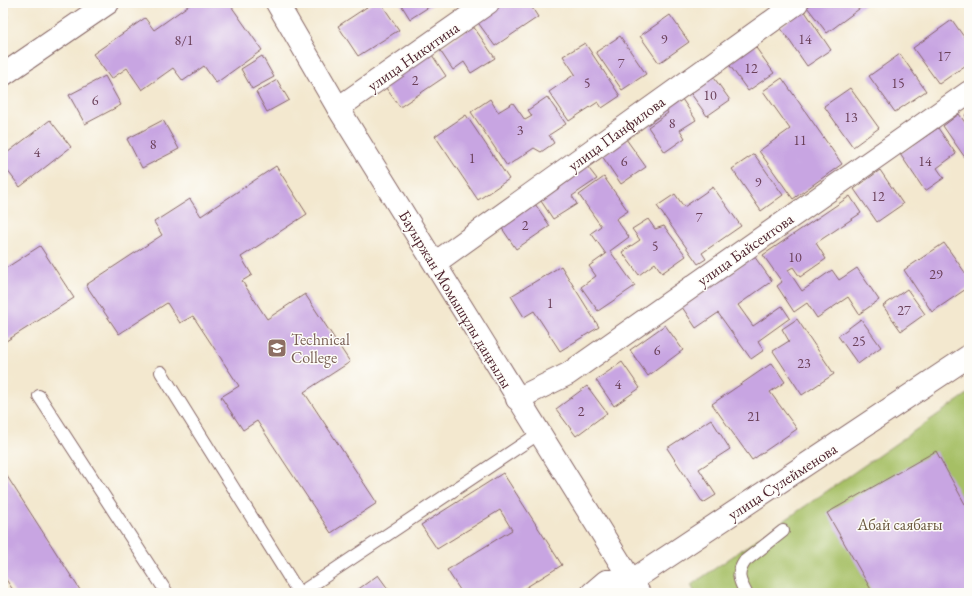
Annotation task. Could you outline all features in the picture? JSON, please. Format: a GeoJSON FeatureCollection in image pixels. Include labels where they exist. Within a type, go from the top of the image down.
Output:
{"type":"FeatureCollection","features":[{"type":"Feature","properties":{"kind":"street"},"geometry":{"type":"LineString","coordinates":[[3,75],[108,3]]}},
{"type":"Feature","properties":{"kind":"street","name":"Бауыржан Момышұлы даңғылы"},"geometry":{"type":"LineString","coordinates":[[277,3],[338,108],[435,263],[538,434],[635,587]]}},
{"type":"Feature","properties":{"kind":"street","name":"улица Никитина"},"geometry":{"type":"LineString","coordinates":[[338,108],[488,3]]}},
{"type":"Feature","properties":{"kind":"street","name":"улица Панфилова"},"geometry":{"type":"LineString","coordinates":[[435,263],[797,3]]}},
{"type":"Feature","properties":{"kind":"street","name":"улица Байсеитова"},"geometry":{"type":"LineString","coordinates":[[517,399],[568,374],[969,92]]}},
{"type":"Feature","properties":{"kind":"street","name":"улица Сулейменова"},"geometry":{"type":"LineString","coordinates":[[635,587],[969,356]]}},
{"type":"Feature","properties":{"kind":"street"},"geometry":{"type":"LineString","coordinates":[[592,593],[606,581],[635,587]]}},
{"type":"Feature","properties":{"kind":"lane"},"geometry":{"type":"LineString","coordinates":[[161,372],[299,593],[538,434]]}},
{"type":"Feature","properties":{"kind":"lane"},"geometry":{"type":"LineString","coordinates":[[39,396],[167,593]]}},
{"type":"Feature","properties":{"kind":"lane"},"geometry":{"type":"LineString","coordinates":[[746,593],[739,581],[738,573],[744,560],[783,530]]}},
{"type":"Feature","properties":{"kind":"green space","name":"Абай саябағы"},"geometry":{"type":"Polygon","coordinates":[[[969,393],[969,593],[695,593],[691,585],[969,393]]]}},
{"type":"Feature","properties":{"kind":"building"},"geometry":{"type":"Polygon","coordinates":[[[192,3],[229,3],[262,50],[216,83],[204,66],[183,81],[173,68],[142,90],[127,68],[111,79],[93,54],[145,18],[154,30],[192,3]]]}},
{"type":"Feature","properties":{"kind":"building"},"geometry":{"type":"Polygon","coordinates":[[[373,3],[381,3],[399,30],[358,56],[338,26],[373,3]]]}},
{"type":"Feature","properties":{"kind":"building"},"geometry":{"type":"Polygon","coordinates":[[[400,3],[435,3],[410,19],[400,3]]]}},
{"type":"Feature","properties":{"kind":"building"},"geometry":{"type":"Polygon","coordinates":[[[500,3],[529,3],[538,17],[495,46],[476,20],[500,3]]]}},
{"type":"Feature","properties":{"kind":"building"},"geometry":{"type":"Polygon","coordinates":[[[813,3],[867,3],[827,33],[807,7],[813,3]]]}},
{"type":"Feature","properties":{"kind":"building"},"geometry":{"type":"Polygon","coordinates":[[[3,10],[7,17],[3,19],[3,10]]]}},
{"type":"Feature","properties":{"kind":"building"},"geometry":{"type":"Polygon","coordinates":[[[804,10],[831,50],[807,66],[780,27],[804,10]]]}},
{"type":"Feature","properties":{"kind":"building"},"geometry":{"type":"Polygon","coordinates":[[[670,15],[689,42],[659,63],[640,36],[670,15]]]}},
{"type":"Feature","properties":{"kind":"building"},"geometry":{"type":"Polygon","coordinates":[[[952,20],[969,44],[969,63],[939,84],[913,48],[952,20]]]}},
{"type":"Feature","properties":{"kind":"building"},"geometry":{"type":"Polygon","coordinates":[[[473,26],[495,58],[471,73],[464,62],[453,70],[439,49],[473,26]]]}},
{"type":"Feature","properties":{"kind":"building"},"geometry":{"type":"Polygon","coordinates":[[[620,36],[646,74],[622,90],[596,52],[620,36]]]}},
{"type":"Feature","properties":{"kind":"building"},"geometry":{"type":"Polygon","coordinates":[[[585,43],[620,96],[602,108],[598,102],[569,121],[549,92],[575,74],[563,56],[585,43]]]}},
{"type":"Feature","properties":{"kind":"building"},"geometry":{"type":"Polygon","coordinates":[[[754,45],[774,73],[748,91],[728,63],[754,45]]]}},
{"type":"Feature","properties":{"kind":"building"},"geometry":{"type":"Polygon","coordinates":[[[430,52],[446,76],[400,107],[383,84],[430,52]]]}},
{"type":"Feature","properties":{"kind":"building"},"geometry":{"type":"Polygon","coordinates":[[[900,54],[926,91],[895,112],[869,76],[900,54]]]}},
{"type":"Feature","properties":{"kind":"building"},"geometry":{"type":"Polygon","coordinates":[[[262,56],[274,77],[252,89],[241,69],[262,56]]]}},
{"type":"Feature","properties":{"kind":"building"},"geometry":{"type":"Polygon","coordinates":[[[712,75],[730,100],[707,116],[689,91],[712,75]]]}},
{"type":"Feature","properties":{"kind":"building"},"geometry":{"type":"Polygon","coordinates":[[[105,76],[121,105],[85,124],[69,95],[105,76]]]}},
{"type":"Feature","properties":{"kind":"building"},"geometry":{"type":"Polygon","coordinates":[[[782,78],[842,164],[793,199],[759,151],[790,129],[763,91],[782,78]]]}},
{"type":"Feature","properties":{"kind":"building"},"geometry":{"type":"Polygon","coordinates":[[[277,80],[289,100],[267,112],[256,92],[277,80]]]}},
{"type":"Feature","properties":{"kind":"building"},"geometry":{"type":"Polygon","coordinates":[[[850,88],[879,128],[853,147],[824,106],[850,88]]]}},
{"type":"Feature","properties":{"kind":"building"},"geometry":{"type":"Polygon","coordinates":[[[680,96],[696,120],[680,130],[685,138],[665,152],[648,127],[668,113],[664,107],[680,96]]]}},
{"type":"Feature","properties":{"kind":"building"},"geometry":{"type":"Polygon","coordinates":[[[547,97],[566,124],[549,135],[554,143],[541,152],[534,148],[507,166],[471,112],[490,99],[498,112],[513,103],[525,120],[532,116],[528,110],[547,97]]]}},
{"type":"Feature","properties":{"kind":"building"},"geometry":{"type":"Polygon","coordinates":[[[969,112],[969,121],[965,115],[969,112]]]}},
{"type":"Feature","properties":{"kind":"building"},"geometry":{"type":"Polygon","coordinates":[[[959,114],[969,128],[969,158],[966,159],[943,126],[959,114]]]}},
{"type":"Feature","properties":{"kind":"building"},"geometry":{"type":"Polygon","coordinates":[[[466,115],[509,179],[478,200],[435,136],[466,115]]]}},
{"type":"Feature","properties":{"kind":"building"},"geometry":{"type":"Polygon","coordinates":[[[50,120],[71,147],[20,187],[3,165],[3,156],[50,120]]]}},
{"type":"Feature","properties":{"kind":"building"},"geometry":{"type":"Polygon","coordinates":[[[163,120],[179,149],[142,168],[127,139],[163,120]]]}},
{"type":"Feature","properties":{"kind":"building"},"geometry":{"type":"Polygon","coordinates":[[[938,128],[956,154],[937,168],[944,178],[925,191],[900,154],[938,128]]]}},
{"type":"Feature","properties":{"kind":"building"},"geometry":{"type":"Polygon","coordinates":[[[626,139],[646,167],[621,184],[602,156],[626,139]]]}},
{"type":"Feature","properties":{"kind":"building"},"geometry":{"type":"Polygon","coordinates":[[[754,154],[783,195],[761,211],[732,169],[754,154]]]}},
{"type":"Feature","properties":{"kind":"building","name":"Technical College"},"geometry":{"type":"Polygon","coordinates":[[[276,166],[307,214],[241,257],[252,275],[242,281],[267,319],[305,294],[350,362],[304,392],[377,503],[331,533],[257,421],[243,430],[221,397],[239,386],[193,316],[180,323],[167,303],[119,334],[86,285],[162,235],[154,222],[190,199],[201,216],[276,166]]]}},
{"type":"Feature","properties":{"kind":"building"},"geometry":{"type":"Polygon","coordinates":[[[587,166],[597,179],[572,196],[577,204],[553,219],[539,198],[587,166]]]}},
{"type":"Feature","properties":{"kind":"building"},"geometry":{"type":"Polygon","coordinates":[[[880,170],[903,204],[877,222],[854,189],[880,170]]]}},
{"type":"Feature","properties":{"kind":"building"},"geometry":{"type":"Polygon","coordinates":[[[604,177],[628,211],[616,219],[629,237],[610,251],[635,286],[598,311],[581,287],[596,276],[589,266],[606,254],[591,233],[601,226],[579,195],[604,177]]]}},
{"type":"Feature","properties":{"kind":"building"},"geometry":{"type":"Polygon","coordinates":[[[713,187],[741,226],[702,253],[706,259],[698,264],[657,206],[675,194],[684,207],[713,187]]]}},
{"type":"Feature","properties":{"kind":"building"},"geometry":{"type":"Polygon","coordinates":[[[850,196],[861,213],[816,243],[826,259],[800,277],[793,267],[788,270],[802,291],[832,270],[839,280],[857,268],[879,300],[859,314],[848,297],[817,318],[807,303],[794,312],[777,286],[782,282],[763,255],[850,196]]]}},
{"type":"Feature","properties":{"kind":"building"},"geometry":{"type":"Polygon","coordinates":[[[533,201],[550,226],[516,249],[499,224],[533,201]]]}},
{"type":"Feature","properties":{"kind":"building"},"geometry":{"type":"Polygon","coordinates":[[[648,219],[655,229],[664,226],[686,256],[662,273],[655,263],[639,275],[622,252],[640,240],[632,229],[648,219]]]}},
{"type":"Feature","properties":{"kind":"building"},"geometry":{"type":"Polygon","coordinates":[[[944,243],[969,278],[969,287],[932,312],[904,270],[944,243]]]}},
{"type":"Feature","properties":{"kind":"building"},"geometry":{"type":"Polygon","coordinates":[[[40,246],[74,298],[3,343],[3,270],[40,246]]]}},
{"type":"Feature","properties":{"kind":"building"},"geometry":{"type":"Polygon","coordinates":[[[754,256],[772,281],[738,305],[753,326],[782,306],[790,318],[758,341],[764,350],[751,359],[718,313],[696,328],[682,307],[754,256]]]}},
{"type":"Feature","properties":{"kind":"building"},"geometry":{"type":"Polygon","coordinates":[[[561,266],[599,327],[560,351],[534,311],[524,317],[511,296],[561,266]]]}},
{"type":"Feature","properties":{"kind":"building"},"geometry":{"type":"Polygon","coordinates":[[[907,289],[925,314],[901,331],[883,306],[907,289]]]}},
{"type":"Feature","properties":{"kind":"building"},"geometry":{"type":"Polygon","coordinates":[[[797,319],[834,374],[802,395],[773,351],[789,341],[782,329],[797,319]]]}},
{"type":"Feature","properties":{"kind":"building"},"geometry":{"type":"Polygon","coordinates":[[[861,319],[881,347],[858,364],[838,336],[861,319]]]}},
{"type":"Feature","properties":{"kind":"building"},"geometry":{"type":"Polygon","coordinates":[[[665,325],[683,350],[648,376],[630,350],[665,325]]]}},
{"type":"Feature","properties":{"kind":"building"},"geometry":{"type":"Polygon","coordinates":[[[622,362],[640,388],[614,406],[596,380],[622,362]]]}},
{"type":"Feature","properties":{"kind":"building"},"geometry":{"type":"Polygon","coordinates":[[[772,363],[785,382],[770,392],[797,429],[752,460],[712,404],[772,363]]]}},
{"type":"Feature","properties":{"kind":"building"},"geometry":{"type":"Polygon","coordinates":[[[587,386],[607,413],[576,436],[556,409],[587,386]]]}},
{"type":"Feature","properties":{"kind":"building"},"geometry":{"type":"Polygon","coordinates":[[[711,419],[730,449],[699,469],[716,495],[703,503],[667,448],[711,419]]]}},
{"type":"Feature","properties":{"kind":"building"},"geometry":{"type":"Polygon","coordinates":[[[936,451],[965,504],[969,502],[969,593],[873,593],[827,513],[936,451]]]}},
{"type":"Feature","properties":{"kind":"building"},"geometry":{"type":"Polygon","coordinates":[[[3,470],[82,593],[15,593],[3,575],[3,470]]]}},
{"type":"Feature","properties":{"kind":"building"},"geometry":{"type":"Polygon","coordinates":[[[503,473],[562,565],[517,593],[462,593],[447,570],[512,530],[500,510],[437,549],[421,525],[503,473]]]}},
{"type":"Feature","properties":{"kind":"building"},"geometry":{"type":"Polygon","coordinates":[[[378,575],[391,593],[353,593],[378,575]]]}},
{"type":"Feature","properties":{"kind":"place","name":"Technical College"},"geometry":{"type":"Point","coordinates":[277,348]}}]}
